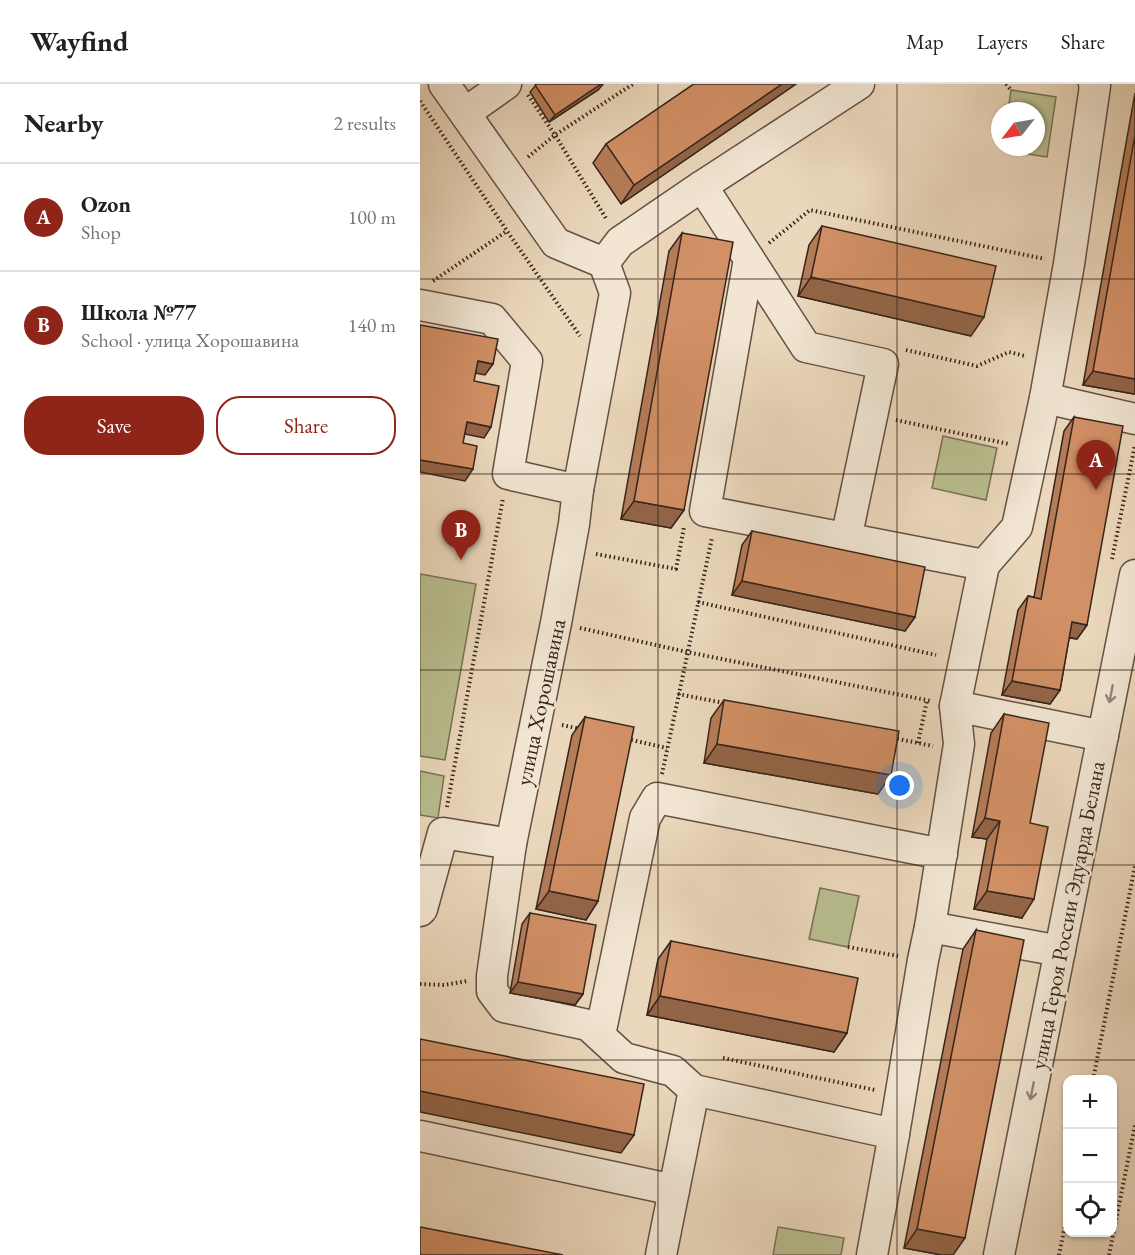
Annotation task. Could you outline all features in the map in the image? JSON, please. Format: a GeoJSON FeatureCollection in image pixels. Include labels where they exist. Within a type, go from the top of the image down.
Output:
{"type":"FeatureCollection","features":[{"type":"Feature","properties":{"kind":"street"},"geometry":{"type":"LineString","coordinates":[[444,84],[556,243],[612,253],[702,186],[859,84]]}},
{"type":"Feature","properties":{"kind":"street"},"geometry":{"type":"LineString","coordinates":[[872,1255],[930,927],[958,751],[955,705],[984,565],[1017,527],[1045,398],[1069,264],[1094,84]]}},
{"type":"Feature","properties":{"kind":"street"},"geometry":{"type":"LineString","coordinates":[[465,113],[516,88]]}},
{"type":"Feature","properties":{"kind":"street"},"geometry":{"type":"LineString","coordinates":[[702,186],[806,347],[883,364],[846,539]]}},
{"type":"Feature","properties":{"kind":"street","name":"улица Хорошавина"},"geometry":{"type":"LineString","coordinates":[[612,253],[615,293],[556,622],[511,844],[492,976],[492,991],[504,1007],[588,1025],[624,1058],[673,1071],[694,1090]]}},
{"type":"Feature","properties":{"kind":"street"},"geometry":{"type":"LineString","coordinates":[[749,259],[705,511],[984,565]]}},
{"type":"Feature","properties":{"kind":"street"},"geometry":{"type":"LineString","coordinates":[[425,294],[492,319],[528,361],[508,474],[578,490]]}},
{"type":"Feature","properties":{"kind":"street"},"geometry":{"type":"LineString","coordinates":[[1045,398],[1135,419]]}},
{"type":"Feature","properties":{"kind":"street","name":"улица Героя России Эдуарда Белана"},"geometry":{"type":"LineString","coordinates":[[999,1255],[1135,574]]}},
{"type":"Feature","properties":{"kind":"street"},"geometry":{"type":"LineString","coordinates":[[955,705],[1103,736]]}},
{"type":"Feature","properties":{"kind":"street"},"geometry":{"type":"LineString","coordinates":[[600,1035],[645,818],[657,798],[942,854]]}},
{"type":"Feature","properties":{"kind":"street"},"geometry":{"type":"LineString","coordinates":[[420,911],[431,831],[511,844]]}},
{"type":"Feature","properties":{"kind":"street"},"geometry":{"type":"LineString","coordinates":[[930,927],[1060,951]]}},
{"type":"Feature","properties":{"kind":"street"},"geometry":{"type":"LineString","coordinates":[[661,1255],[694,1090],[894,1134]]}},
{"type":"Feature","properties":{"kind":"street"},"geometry":{"type":"LineString","coordinates":[[420,1136],[674,1190]]}},
{"type":"Feature","properties":{"kind":"path"},"geometry":{"type":"LineString","coordinates":[[507,174],[555,135],[633,84]]}},
{"type":"Feature","properties":{"kind":"path"},"geometry":{"type":"LineString","coordinates":[[1006,84],[1011,90]]}},
{"type":"Feature","properties":{"kind":"path"},"geometry":{"type":"LineString","coordinates":[[516,88],[555,135],[612,253]]}},
{"type":"Feature","properties":{"kind":"path"},"geometry":{"type":"LineString","coordinates":[[420,101],[583,340]]}},
{"type":"Feature","properties":{"kind":"path"},"geometry":{"type":"LineString","coordinates":[[749,259],[810,210],[1069,264]]}},
{"type":"Feature","properties":{"kind":"path"},"geometry":{"type":"LineString","coordinates":[[425,294],[507,231]]}},
{"type":"Feature","properties":{"kind":"path"},"geometry":{"type":"LineString","coordinates":[[895,347],[977,366],[1009,352],[1051,362]]}},
{"type":"Feature","properties":{"kind":"path"},"geometry":{"type":"LineString","coordinates":[[872,415],[1034,450]]}},
{"type":"Feature","properties":{"kind":"path"},"geometry":{"type":"LineString","coordinates":[[431,831],[508,474]]}},
{"type":"Feature","properties":{"kind":"path"},"geometry":{"type":"LineString","coordinates":[[657,798],[717,513]]}},
{"type":"Feature","properties":{"kind":"path"},"geometry":{"type":"LineString","coordinates":[[569,549],[676,569],[684,523]]}},
{"type":"Feature","properties":{"kind":"path"},"geometry":{"type":"LineString","coordinates":[[698,602],[936,655]]}},
{"type":"Feature","properties":{"kind":"path"},"geometry":{"type":"LineString","coordinates":[[556,622],[687,652],[955,705]]}},
{"type":"Feature","properties":{"kind":"path"},"geometry":{"type":"LineString","coordinates":[[678,694],[724,703]]}},
{"type":"Feature","properties":{"kind":"path"},"geometry":{"type":"LineString","coordinates":[[536,720],[591,731]]}},
{"type":"Feature","properties":{"kind":"path"},"geometry":{"type":"LineString","coordinates":[[884,736],[958,751]]}},
{"type":"Feature","properties":{"kind":"path"},"geometry":{"type":"LineString","coordinates":[[623,738],[667,748]]}},
{"type":"Feature","properties":{"kind":"path"},"geometry":{"type":"LineString","coordinates":[[1094,1075],[1135,866]]}},
{"type":"Feature","properties":{"kind":"path"},"geometry":{"type":"LineString","coordinates":[[848,947],[923,960]]}},
{"type":"Feature","properties":{"kind":"path"},"geometry":{"type":"LineString","coordinates":[[420,984],[444,985],[492,976]]}},
{"type":"Feature","properties":{"kind":"path"},"geometry":{"type":"LineString","coordinates":[[723,1058],[900,1096]]}},
{"type":"Feature","properties":{"kind":"path"},"geometry":{"type":"LineString","coordinates":[[1108,1255],[1135,1125]]}},
{"type":"Feature","properties":{"kind":"path"},"geometry":{"type":"LineString","coordinates":[[1059,1255],[1063,1235]]}},
{"type":"Feature","properties":{"kind":"green space"},"geometry":{"type":"Polygon","coordinates":[[[1011,90],[1056,97],[1047,157],[1041,156],[1045,156],[1045,102],[1009,102],[1011,90]]]}},
{"type":"Feature","properties":{"kind":"green space"},"geometry":{"type":"Polygon","coordinates":[[[943,436],[997,448],[986,500],[932,488],[943,436]]]}},
{"type":"Feature","properties":{"kind":"green space"},"geometry":{"type":"Polygon","coordinates":[[[420,574],[476,584],[445,760],[420,756],[420,574]]]}},
{"type":"Feature","properties":{"kind":"green space"},"geometry":{"type":"Polygon","coordinates":[[[420,771],[444,776],[438,818],[420,815],[420,771]]]}},
{"type":"Feature","properties":{"kind":"green space"},"geometry":{"type":"Polygon","coordinates":[[[820,888],[859,896],[848,947],[809,939],[820,888]]]}},
{"type":"Feature","properties":{"kind":"green space"},"geometry":{"type":"Polygon","coordinates":[[[778,1227],[844,1238],[841,1255],[773,1255],[778,1227]]]}},
{"type":"Feature","properties":{"kind":"building"},"geometry":{"type":"Polygon","coordinates":[[[601,84],[555,115],[535,85],[601,84]]]}},
{"type":"Feature","properties":{"kind":"building"},"geometry":{"type":"Polygon","coordinates":[[[694,84],[782,84],[634,185],[606,144],[694,84]]]}},
{"type":"Feature","properties":{"kind":"building"},"geometry":{"type":"Polygon","coordinates":[[[1135,135],[1135,379],[1093,371],[1135,135]]]}},
{"type":"Feature","properties":{"kind":"building"},"geometry":{"type":"Polygon","coordinates":[[[822,226],[996,266],[984,317],[811,277],[822,226]]]}},
{"type":"Feature","properties":{"kind":"building"},"geometry":{"type":"Polygon","coordinates":[[[682,233],[733,242],[684,510],[634,501],[682,233]]]}},
{"type":"Feature","properties":{"kind":"building"},"geometry":{"type":"Polygon","coordinates":[[[420,325],[498,339],[493,364],[478,361],[474,381],[499,386],[491,427],[467,422],[463,443],[477,446],[473,469],[420,460],[420,325]]]}},
{"type":"Feature","properties":{"kind":"building"},"geometry":{"type":"Polygon","coordinates":[[[1074,417],[1123,426],[1087,625],[1072,622],[1060,690],[1012,681],[1028,596],[1041,599],[1074,417]]]}},
{"type":"Feature","properties":{"kind":"building"},"geometry":{"type":"Polygon","coordinates":[[[752,531],[925,567],[915,617],[742,581],[752,531]]]}},
{"type":"Feature","properties":{"kind":"building"},"geometry":{"type":"Polygon","coordinates":[[[724,700],[899,731],[891,775],[717,744],[724,700]]]}},
{"type":"Feature","properties":{"kind":"building"},"geometry":{"type":"Polygon","coordinates":[[[1004,714],[1049,723],[1030,823],[1048,827],[1034,899],[987,891],[1000,821],[985,818],[1004,714]]]}},
{"type":"Feature","properties":{"kind":"building"},"geometry":{"type":"Polygon","coordinates":[[[585,717],[634,727],[598,901],[549,891],[585,717]]]}},
{"type":"Feature","properties":{"kind":"building"},"geometry":{"type":"Polygon","coordinates":[[[530,913],[596,925],[583,994],[518,982],[530,913]]]}},
{"type":"Feature","properties":{"kind":"building"},"geometry":{"type":"Polygon","coordinates":[[[976,930],[1024,940],[965,1238],[917,1229],[976,930]]]}},
{"type":"Feature","properties":{"kind":"building"},"geometry":{"type":"Polygon","coordinates":[[[671,941],[858,978],[847,1033],[660,996],[671,941]]]}},
{"type":"Feature","properties":{"kind":"building"},"geometry":{"type":"Polygon","coordinates":[[[420,1039],[644,1084],[634,1135],[420,1091],[420,1039]]]}},
{"type":"Feature","properties":{"kind":"building"},"geometry":{"type":"Polygon","coordinates":[[[420,1227],[563,1255],[420,1255],[420,1227]]]}},
{"type":"Feature","properties":{"kind":"place","name":"Ozon"},"geometry":{"type":"Point","coordinates":[1096,490]}},
{"type":"Feature","properties":{"kind":"place","name":"Школа №77"},"geometry":{"type":"Point","coordinates":[461,560]}}]}
